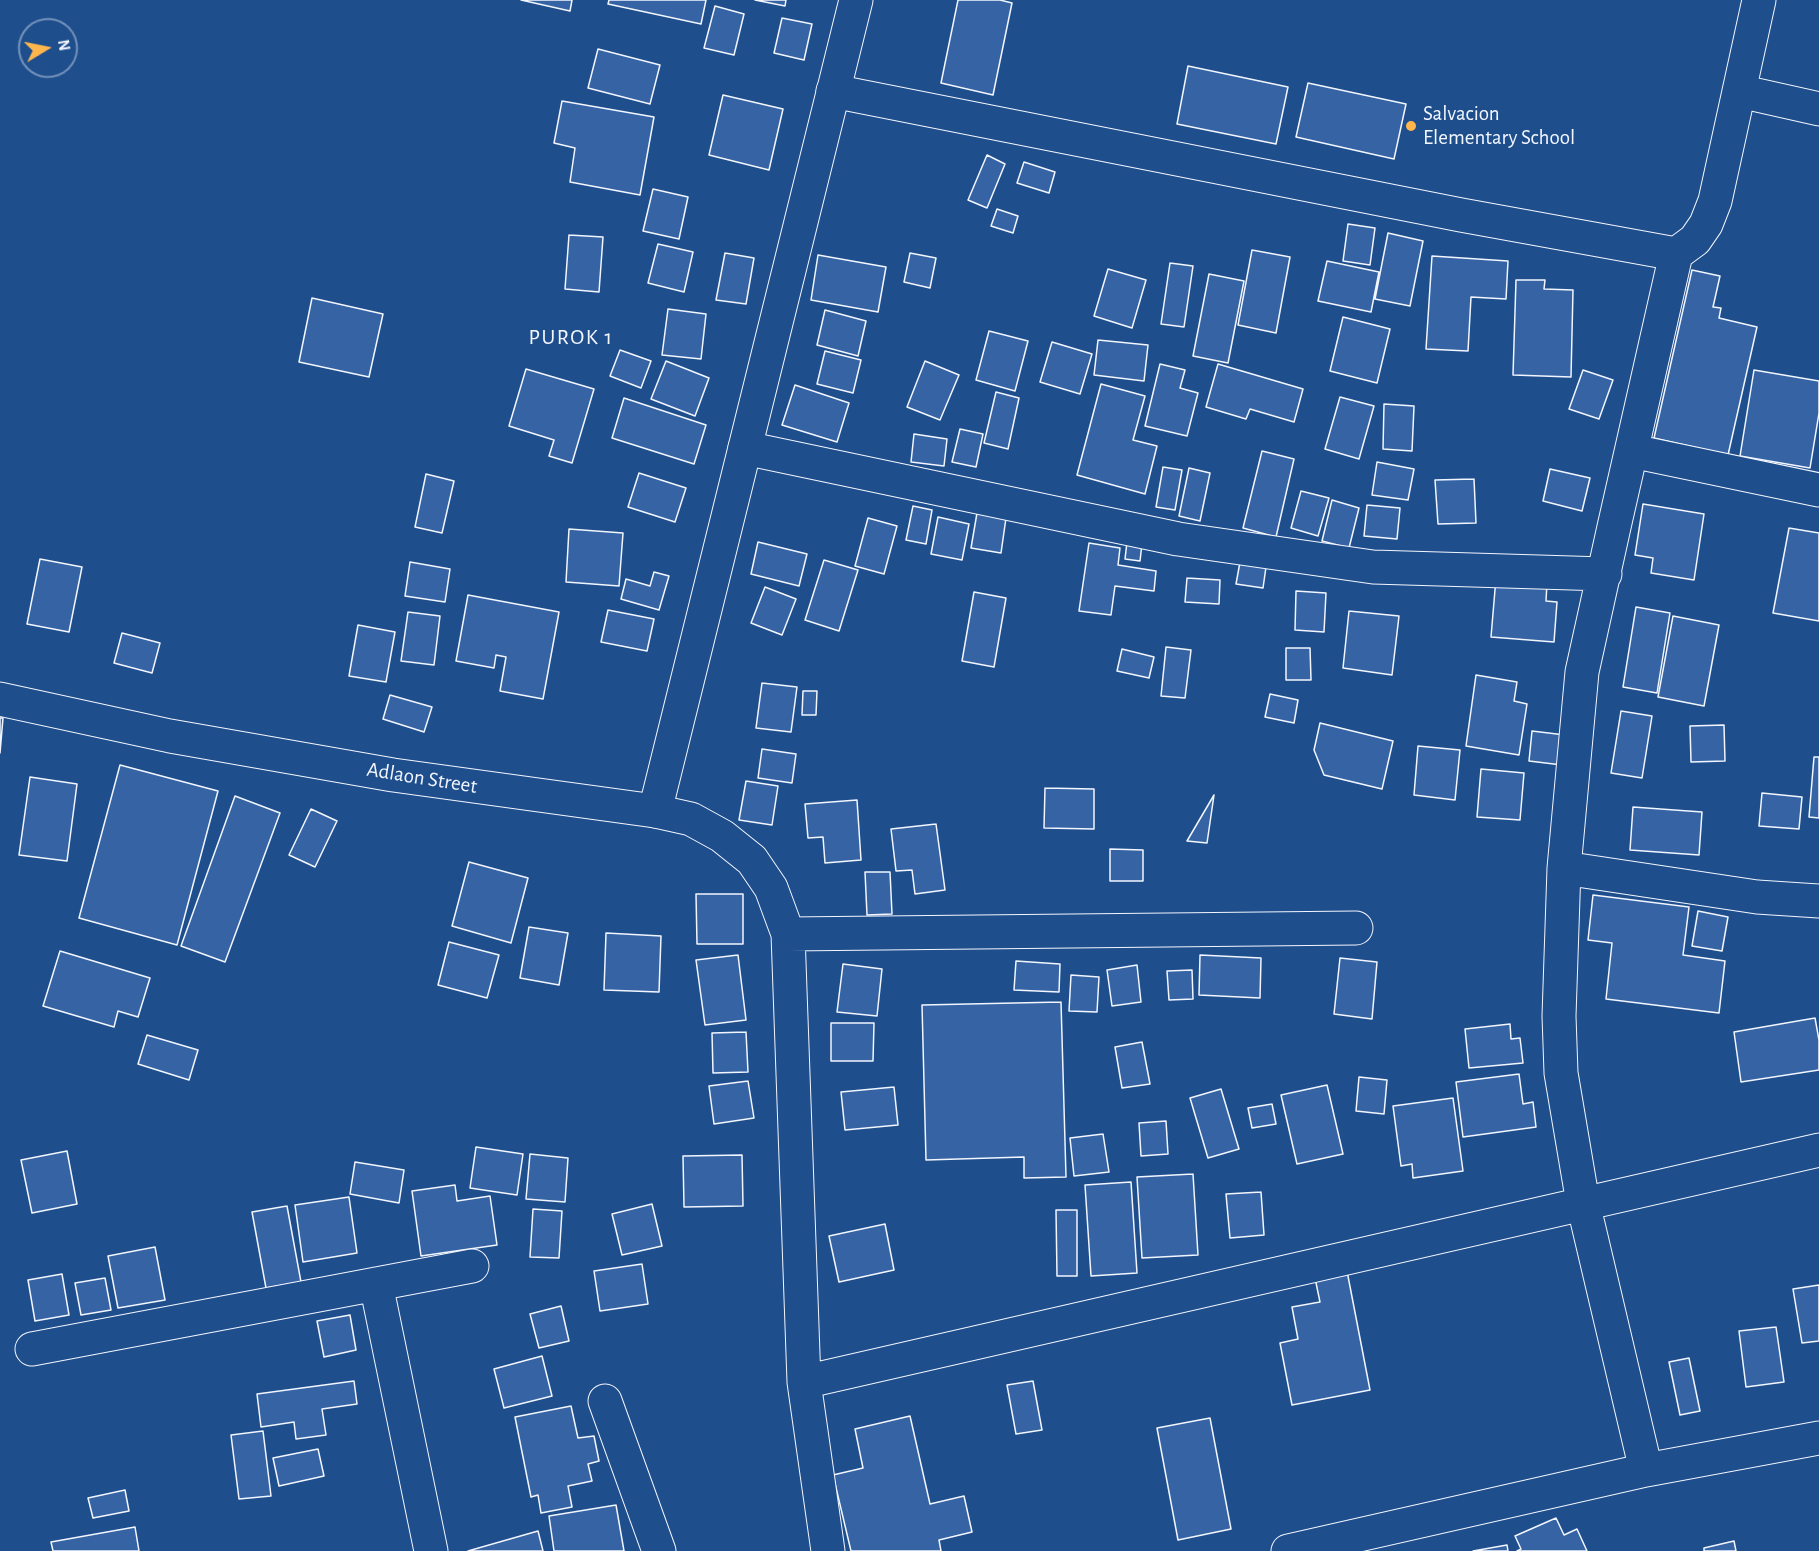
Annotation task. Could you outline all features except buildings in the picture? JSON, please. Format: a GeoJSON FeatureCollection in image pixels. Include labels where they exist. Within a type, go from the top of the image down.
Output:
{"type":"FeatureCollection","features":[{"type":"Feature","properties":{"kind":"street"},"geometry":{"type":"LineString","coordinates":[[655,811],[856,0]]}},
{"type":"Feature","properties":{"kind":"street"},"geometry":{"type":"LineString","coordinates":[[1646,1470],[1582,1203],[1561,1073],[1559,1016],[1564,868],[1582,672],[1676,254],[1695,240],[1706,224],[1715,201],[1758,0]]}},
{"type":"Feature","properties":{"kind":"street"},"geometry":{"type":"LineString","coordinates":[[833,91],[1461,215],[1676,254]]}},
{"type":"Feature","properties":{"kind":"street"},"geometry":{"type":"LineString","coordinates":[[1739,91],[1819,110]]}},
{"type":"Feature","properties":{"kind":"street"},"geometry":{"type":"LineString","coordinates":[[745,448],[1178,539],[1373,567],[1605,574]]}},
{"type":"Feature","properties":{"kind":"street"},"geometry":{"type":"LineString","coordinates":[[1632,451],[1819,490]]}},
{"type":"Feature","properties":{"kind":"street","name":"Adlaon Street"},"geometry":{"type":"LineString","coordinates":[[0,699],[170,736],[346,767],[655,811],[691,819],[722,836],[752,860],[771,888],[788,934],[804,1382],[828,1551]]}},
{"type":"Feature","properties":{"kind":"street"},"geometry":{"type":"LineString","coordinates":[[1564,868],[1756,897],[1819,901]]}},
{"type":"Feature","properties":{"kind":"street"},"geometry":{"type":"LineString","coordinates":[[788,934],[1356,928]]}},
{"type":"Feature","properties":{"kind":"street"},"geometry":{"type":"LineString","coordinates":[[804,1382],[1819,1150]]}},
{"type":"Feature","properties":{"kind":"street"},"geometry":{"type":"LineString","coordinates":[[32,1349],[472,1266]]}},
{"type":"Feature","properties":{"kind":"street"},"geometry":{"type":"LineString","coordinates":[[376,1284],[431,1551]]}},
{"type":"Feature","properties":{"kind":"street"},"geometry":{"type":"LineString","coordinates":[[604,1401],[659,1551]]}},
{"type":"Feature","properties":{"kind":"street"},"geometry":{"type":"LineString","coordinates":[[1288,1551],[1646,1470],[1819,1438]]}},
{"type":"Feature","properties":{"kind":"place","name":"Salvacion Elementary School"},"geometry":{"type":"Point","coordinates":[1411,126]}},
{"type":"Feature","properties":{"kind":"district","name":"PUROK 1"},"geometry":{"type":"Point","coordinates":[571,337]}}]}
